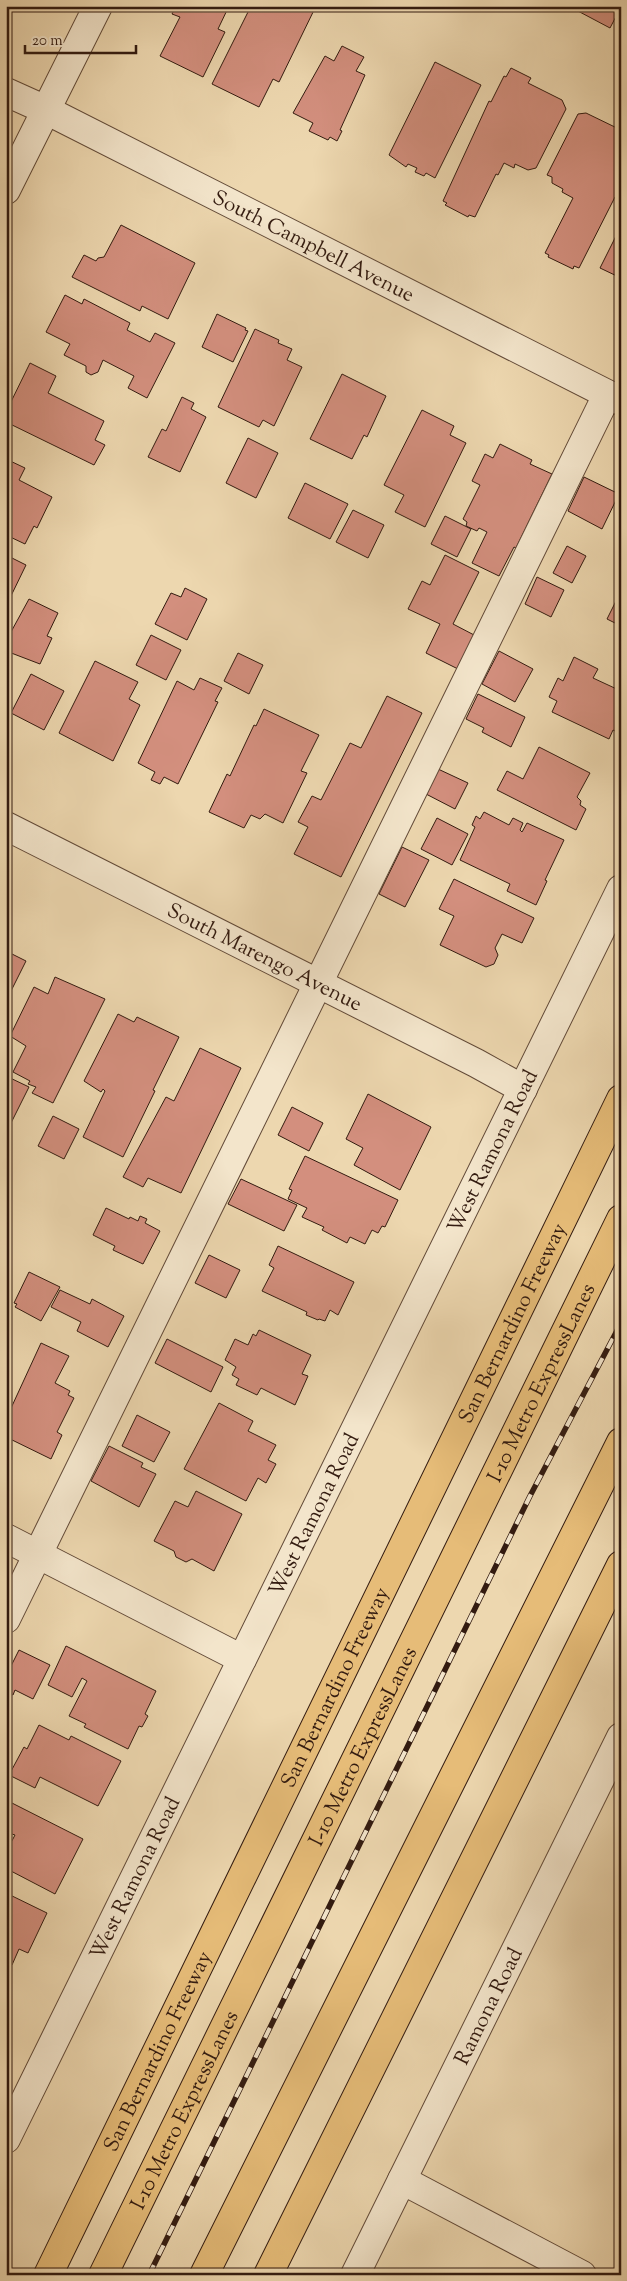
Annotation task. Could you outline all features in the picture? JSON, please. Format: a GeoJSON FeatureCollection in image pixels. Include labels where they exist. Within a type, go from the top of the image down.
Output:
{"type":"FeatureCollection","features":[{"type":"Feature","properties":{"kind":"highway","name":"San Bernardino Freeway"},"geometry":{"type":"LineString","coordinates":[[48,2275],[621,1099]]}},
{"type":"Feature","properties":{"kind":"highway","name":"I-10 Metro ExpressLanes"},"geometry":{"type":"LineString","coordinates":[[103,2275],[621,1219]]}},
{"type":"Feature","properties":{"kind":"highway"},"geometry":{"type":"LineString","coordinates":[[204,2275],[621,1442]]}},
{"type":"Feature","properties":{"kind":"highway"},"geometry":{"type":"LineString","coordinates":[[268,2275],[621,1565]]}},
{"type":"Feature","properties":{"kind":"street"},"geometry":{"type":"LineString","coordinates":[[6,190],[98,6]]}},
{"type":"Feature","properties":{"kind":"street","name":"South Campbell Avenue"},"geometry":{"type":"LineString","coordinates":[[6,92],[46,110],[614,398]]}},
{"type":"Feature","properties":{"kind":"street"},"geometry":{"type":"LineString","coordinates":[[6,1619],[317,985],[614,398]]}},
{"type":"Feature","properties":{"kind":"street","name":"South Marengo Avenue"},"geometry":{"type":"LineString","coordinates":[[6,826],[317,985],[485,1067],[523,1089]]}},
{"type":"Feature","properties":{"kind":"street","name":"West Ramona Road"},"geometry":{"type":"LineString","coordinates":[[6,2138],[621,889]]}},
{"type":"Feature","properties":{"kind":"street"},"geometry":{"type":"LineString","coordinates":[[6,1538],[242,1659]]}},
{"type":"Feature","properties":{"kind":"street","name":"Ramona Road"},"geometry":{"type":"LineString","coordinates":[[355,2275],[621,1737]]}},
{"type":"Feature","properties":{"kind":"street"},"geometry":{"type":"LineString","coordinates":[[402,2180],[582,2275]]}},
{"type":"Feature","properties":{"kind":"building"},"geometry":{"type":"Polygon","coordinates":[[[176,6],[229,6],[218,29],[225,32],[203,77],[160,56],[180,17],[172,14],[176,6]]]}},
{"type":"Feature","properties":{"kind":"building"},"geometry":{"type":"Polygon","coordinates":[[[251,6],[316,6],[279,82],[273,79],[259,107],[212,84],[251,6]]]}},
{"type":"Feature","properties":{"kind":"building"},"geometry":{"type":"Polygon","coordinates":[[[579,6],[621,7],[610,28],[576,10],[579,6]]]}},
{"type":"Feature","properties":{"kind":"building"},"geometry":{"type":"Polygon","coordinates":[[[342,46],[364,57],[356,71],[365,75],[340,130],[342,131],[337,141],[330,137],[328,140],[309,131],[313,123],[293,113],[325,56],[334,61],[342,46]]]}},
{"type":"Feature","properties":{"kind":"building"},"geometry":{"type":"Polygon","coordinates":[[[435,62],[481,85],[435,178],[426,173],[424,176],[415,172],[417,168],[408,164],[406,167],[389,155],[435,62]]]}},
{"type":"Feature","properties":{"kind":"building"},"geometry":{"type":"Polygon","coordinates":[[[511,68],[531,78],[528,83],[562,100],[566,109],[536,168],[528,170],[515,164],[514,168],[504,163],[498,175],[496,174],[475,217],[469,215],[468,217],[445,205],[447,203],[443,201],[489,101],[491,102],[504,76],[506,77],[511,68]]]}},
{"type":"Feature","properties":{"kind":"building"},"geometry":{"type":"Polygon","coordinates":[[[586,113],[621,130],[621,190],[617,198],[615,197],[579,268],[574,266],[573,269],[548,257],[549,255],[545,253],[573,198],[562,192],[563,189],[552,183],[552,177],[547,175],[578,114],[586,113]]]}},
{"type":"Feature","properties":{"kind":"building"},"geometry":{"type":"Polygon","coordinates":[[[121,225],[195,263],[168,319],[142,306],[140,311],[72,277],[84,255],[96,261],[98,258],[104,257],[121,225]]]}},
{"type":"Feature","properties":{"kind":"building"},"geometry":{"type":"Polygon","coordinates":[[[621,226],[621,278],[600,268],[621,226]]]}},
{"type":"Feature","properties":{"kind":"building"},"geometry":{"type":"Polygon","coordinates":[[[65,295],[82,304],[84,299],[130,323],[127,330],[150,342],[155,333],[175,343],[147,398],[128,388],[134,376],[103,360],[98,372],[91,375],[86,372],[86,366],[64,355],[70,344],[46,332],[65,295]]]}},
{"type":"Feature","properties":{"kind":"building"},"geometry":{"type":"Polygon","coordinates":[[[217,314],[246,328],[245,330],[248,331],[233,362],[202,347],[217,314]]]}},
{"type":"Feature","properties":{"kind":"building"},"geometry":{"type":"Polygon","coordinates":[[[255,329],[279,340],[278,343],[292,349],[287,360],[302,367],[274,426],[263,420],[259,427],[218,407],[255,329]]]}},
{"type":"Feature","properties":{"kind":"building"},"geometry":{"type":"Polygon","coordinates":[[[30,363],[56,376],[48,393],[104,421],[95,440],[105,445],[94,465],[6,422],[6,412],[30,363]]]}},
{"type":"Feature","properties":{"kind":"building"},"geometry":{"type":"Polygon","coordinates":[[[342,374],[386,396],[367,437],[364,435],[352,459],[310,439],[342,374]]]}},
{"type":"Feature","properties":{"kind":"building"},"geometry":{"type":"Polygon","coordinates":[[[182,397],[194,403],[191,409],[206,417],[180,472],[148,457],[162,429],[166,431],[182,397]]]}},
{"type":"Feature","properties":{"kind":"building"},"geometry":{"type":"Polygon","coordinates":[[[422,410],[454,426],[450,435],[466,443],[425,527],[395,512],[404,495],[384,485],[422,410]]]}},
{"type":"Feature","properties":{"kind":"building"},"geometry":{"type":"Polygon","coordinates":[[[248,438],[278,453],[256,498],[226,483],[248,438]]]}},
{"type":"Feature","properties":{"kind":"building"},"geometry":{"type":"Polygon","coordinates":[[[500,444],[532,460],[530,464],[552,474],[516,548],[514,547],[499,576],[472,563],[487,532],[479,528],[477,531],[466,526],[467,522],[463,519],[480,485],[472,481],[485,454],[493,458],[500,444]]]}},
{"type":"Feature","properties":{"kind":"building"},"geometry":{"type":"Polygon","coordinates":[[[6,459],[25,468],[19,480],[52,497],[37,528],[34,526],[25,544],[6,535],[6,459]]]}},
{"type":"Feature","properties":{"kind":"building"},"geometry":{"type":"Polygon","coordinates":[[[584,477],[619,494],[602,529],[568,511],[584,477]]]}},
{"type":"Feature","properties":{"kind":"building"},"geometry":{"type":"Polygon","coordinates":[[[305,483],[348,504],[330,539],[288,518],[305,483]]]}},
{"type":"Feature","properties":{"kind":"building"},"geometry":{"type":"Polygon","coordinates":[[[353,510],[384,525],[368,558],[336,542],[353,510]]]}},
{"type":"Feature","properties":{"kind":"building"},"geometry":{"type":"Polygon","coordinates":[[[445,516],[471,529],[457,557],[431,544],[445,516]]]}},
{"type":"Feature","properties":{"kind":"building"},"geometry":{"type":"Polygon","coordinates":[[[567,546],[586,556],[572,583],[553,573],[567,546]]]}},
{"type":"Feature","properties":{"kind":"building"},"geometry":{"type":"Polygon","coordinates":[[[6,555],[26,565],[9,600],[6,600],[6,555]]]}},
{"type":"Feature","properties":{"kind":"building"},"geometry":{"type":"Polygon","coordinates":[[[445,555],[479,572],[453,624],[476,636],[460,670],[426,653],[440,624],[408,609],[422,581],[430,585],[445,555]]]}},
{"type":"Feature","properties":{"kind":"building"},"geometry":{"type":"Polygon","coordinates":[[[537,577],[564,590],[551,617],[525,604],[537,577]]]}},
{"type":"Feature","properties":{"kind":"building"},"geometry":{"type":"Polygon","coordinates":[[[185,588],[207,599],[187,640],[155,624],[171,593],[181,597],[185,588]]]}},
{"type":"Feature","properties":{"kind":"building"},"geometry":{"type":"Polygon","coordinates":[[[621,591],[621,626],[607,619],[621,591]]]}},
{"type":"Feature","properties":{"kind":"building"},"geometry":{"type":"Polygon","coordinates":[[[29,599],[58,613],[47,636],[52,638],[40,664],[6,651],[6,641],[29,599]]]}},
{"type":"Feature","properties":{"kind":"building"},"geometry":{"type":"Polygon","coordinates":[[[151,635],[181,650],[166,680],[136,665],[151,635]]]}},
{"type":"Feature","properties":{"kind":"building"},"geometry":{"type":"Polygon","coordinates":[[[499,651],[533,669],[515,702],[482,684],[499,651]]]}},
{"type":"Feature","properties":{"kind":"building"},"geometry":{"type":"Polygon","coordinates":[[[238,653],[263,665],[249,694],[224,681],[238,653]]]}},
{"type":"Feature","properties":{"kind":"building"},"geometry":{"type":"Polygon","coordinates":[[[574,657],[598,669],[593,678],[621,691],[621,734],[613,730],[609,739],[552,712],[557,701],[549,697],[558,678],[563,681],[574,657]]]}},
{"type":"Feature","properties":{"kind":"building"},"geometry":{"type":"Polygon","coordinates":[[[95,661],[138,682],[129,699],[140,705],[113,761],[59,733],[95,661]]]}},
{"type":"Feature","properties":{"kind":"building"},"geometry":{"type":"Polygon","coordinates":[[[31,674],[64,691],[44,730],[11,713],[31,674]]]}},
{"type":"Feature","properties":{"kind":"building"},"geometry":{"type":"Polygon","coordinates":[[[200,678],[222,688],[215,701],[218,702],[178,784],[164,777],[160,784],[151,780],[155,772],[138,763],[177,681],[194,690],[200,678]]]}},
{"type":"Feature","properties":{"kind":"building"},"geometry":{"type":"Polygon","coordinates":[[[478,694],[525,717],[511,747],[482,732],[484,728],[466,719],[478,694]]]}},
{"type":"Feature","properties":{"kind":"building"},"geometry":{"type":"Polygon","coordinates":[[[387,696],[422,713],[341,877],[294,854],[308,827],[298,822],[312,796],[321,800],[350,743],[361,748],[387,696]]]}},
{"type":"Feature","properties":{"kind":"building"},"geometry":{"type":"Polygon","coordinates":[[[264,709],[319,735],[301,771],[307,773],[283,823],[265,814],[260,819],[251,815],[244,828],[209,812],[227,774],[230,776],[254,725],[256,726],[264,709]]]}},
{"type":"Feature","properties":{"kind":"building"},"geometry":{"type":"Polygon","coordinates":[[[539,747],[590,773],[577,797],[581,801],[580,805],[586,809],[576,830],[497,790],[507,771],[523,779],[539,747]]]}},
{"type":"Feature","properties":{"kind":"building"},"geometry":{"type":"Polygon","coordinates":[[[438,769],[468,783],[455,809],[426,794],[438,769]]]}},
{"type":"Feature","properties":{"kind":"building"},"geometry":{"type":"Polygon","coordinates":[[[484,812],[509,825],[513,818],[523,823],[520,830],[522,832],[527,823],[564,840],[545,880],[547,881],[536,905],[507,891],[510,884],[460,860],[475,827],[472,825],[476,816],[480,819],[484,812]]]}},
{"type":"Feature","properties":{"kind":"building"},"geometry":{"type":"Polygon","coordinates":[[[437,818],[468,834],[452,865],[421,849],[437,818]]]}},
{"type":"Feature","properties":{"kind":"building"},"geometry":{"type":"Polygon","coordinates":[[[402,847],[429,860],[405,907],[379,894],[402,847]]]}},
{"type":"Feature","properties":{"kind":"building"},"geometry":{"type":"Polygon","coordinates":[[[454,879],[534,918],[522,943],[502,934],[495,948],[498,955],[494,964],[486,967],[440,945],[454,916],[439,909],[454,879]]]}},
{"type":"Feature","properties":{"kind":"building"},"geometry":{"type":"Polygon","coordinates":[[[6,951],[26,961],[6,1001],[6,951]]]}},
{"type":"Feature","properties":{"kind":"building"},"geometry":{"type":"Polygon","coordinates":[[[55,977],[105,999],[53,1103],[32,1093],[36,1087],[28,1084],[30,1081],[13,1072],[26,1046],[10,1036],[34,987],[48,994],[55,977]]]}},
{"type":"Feature","properties":{"kind":"building"},"geometry":{"type":"Polygon","coordinates":[[[118,1014],[134,1022],[137,1017],[179,1037],[123,1157],[83,1137],[105,1091],[103,1089],[101,1092],[84,1081],[118,1014]]]}},
{"type":"Feature","properties":{"kind":"building"},"geometry":{"type":"Polygon","coordinates":[[[200,1048],[241,1068],[181,1193],[148,1178],[143,1187],[123,1177],[166,1097],[174,1101],[200,1048]]]}},
{"type":"Feature","properties":{"kind":"building"},"geometry":{"type":"Polygon","coordinates":[[[6,1076],[29,1087],[9,1127],[6,1126],[6,1076]]]}},
{"type":"Feature","properties":{"kind":"building"},"geometry":{"type":"Polygon","coordinates":[[[368,1094],[431,1127],[400,1190],[354,1165],[363,1148],[346,1139],[368,1094]]]}},
{"type":"Feature","properties":{"kind":"building"},"geometry":{"type":"Polygon","coordinates":[[[292,1107],[323,1123],[309,1151],[278,1135],[292,1107]]]}},
{"type":"Feature","properties":{"kind":"building"},"geometry":{"type":"Polygon","coordinates":[[[53,1116],[79,1129],[64,1159],[38,1146],[53,1116]]]}},
{"type":"Feature","properties":{"kind":"building"},"geometry":{"type":"Polygon","coordinates":[[[305,1156],[398,1200],[385,1227],[382,1226],[378,1233],[372,1230],[365,1244],[350,1237],[347,1243],[322,1230],[324,1227],[302,1217],[307,1208],[288,1199],[292,1190],[289,1189],[305,1156]]]}},
{"type":"Feature","properties":{"kind":"building"},"geometry":{"type":"Polygon","coordinates":[[[241,1179],[297,1205],[284,1231],[228,1204],[241,1179]]]}},
{"type":"Feature","properties":{"kind":"building"},"geometry":{"type":"Polygon","coordinates":[[[106,1208],[129,1219],[130,1217],[138,1221],[140,1216],[147,1219],[145,1223],[160,1231],[143,1264],[113,1250],[115,1246],[93,1235],[106,1208]]]}},
{"type":"Feature","properties":{"kind":"building"},"geometry":{"type":"Polygon","coordinates":[[[278,1246],[354,1282],[338,1315],[330,1310],[325,1321],[318,1320],[306,1315],[307,1312],[262,1291],[274,1268],[269,1265],[278,1246]]]}},
{"type":"Feature","properties":{"kind":"building"},"geometry":{"type":"Polygon","coordinates":[[[209,1255],[240,1270],[226,1298],[195,1283],[209,1255]]]}},
{"type":"Feature","properties":{"kind":"building"},"geometry":{"type":"Polygon","coordinates":[[[29,1272],[60,1287],[41,1321],[15,1307],[17,1304],[14,1303],[29,1272]]]}},
{"type":"Feature","properties":{"kind":"building"},"geometry":{"type":"Polygon","coordinates":[[[60,1290],[90,1304],[92,1299],[124,1316],[108,1347],[77,1331],[81,1322],[51,1307],[60,1290]]]}},
{"type":"Feature","properties":{"kind":"building"},"geometry":{"type":"Polygon","coordinates":[[[259,1330],[311,1355],[302,1374],[308,1376],[295,1405],[261,1388],[257,1395],[236,1385],[239,1379],[232,1375],[236,1367],[225,1360],[235,1339],[248,1345],[253,1334],[256,1336],[259,1330]]]}},
{"type":"Feature","properties":{"kind":"building"},"geometry":{"type":"Polygon","coordinates":[[[167,1339],[223,1367],[211,1392],[155,1363],[167,1339]]]}},
{"type":"Feature","properties":{"kind":"building"},"geometry":{"type":"Polygon","coordinates":[[[41,1343],[69,1356],[55,1383],[70,1391],[68,1395],[74,1398],[57,1432],[62,1435],[51,1459],[6,1437],[6,1419],[41,1343]]]}},
{"type":"Feature","properties":{"kind":"building"},"geometry":{"type":"Polygon","coordinates":[[[219,1403],[253,1421],[248,1431],[276,1445],[268,1460],[276,1464],[266,1483],[258,1478],[246,1501],[184,1469],[219,1403]]]}},
{"type":"Feature","properties":{"kind":"building"},"geometry":{"type":"Polygon","coordinates":[[[137,1415],[170,1432],[154,1462],[122,1446],[137,1415]]]}},
{"type":"Feature","properties":{"kind":"building"},"geometry":{"type":"Polygon","coordinates":[[[109,1446],[143,1463],[141,1467],[156,1474],[139,1507],[91,1481],[109,1446]]]}},
{"type":"Feature","properties":{"kind":"building"},"geometry":{"type":"Polygon","coordinates":[[[196,1491],[242,1514],[214,1571],[192,1559],[186,1562],[176,1557],[174,1551],[154,1541],[175,1501],[188,1507],[196,1491]]]}},
{"type":"Feature","properties":{"kind":"building"},"geometry":{"type":"Polygon","coordinates":[[[66,1646],[156,1691],[145,1714],[148,1716],[142,1727],[139,1726],[128,1749],[84,1727],[86,1724],[69,1716],[87,1681],[82,1678],[72,1697],[48,1685],[66,1646]]]}},
{"type":"Feature","properties":{"kind":"building"},"geometry":{"type":"Polygon","coordinates":[[[19,1650],[50,1665],[33,1699],[15,1690],[13,1695],[6,1692],[6,1676],[19,1650]]]}},
{"type":"Feature","properties":{"kind":"building"},"geometry":{"type":"Polygon","coordinates":[[[39,1725],[69,1740],[71,1736],[121,1761],[98,1806],[40,1777],[35,1788],[9,1775],[24,1747],[27,1749],[39,1725]]]}},
{"type":"Feature","properties":{"kind":"building"},"geometry":{"type":"Polygon","coordinates":[[[6,1800],[83,1839],[55,1894],[9,1870],[6,1876],[6,1852],[15,1835],[9,1833],[6,1836],[6,1800]]]}},
{"type":"Feature","properties":{"kind":"building"},"geometry":{"type":"Polygon","coordinates":[[[6,1893],[47,1913],[28,1953],[19,1949],[12,1965],[6,1962],[6,1893]]]}},
{"type":"Feature","properties":{"kind":"railway"},"geometry":{"type":"LineString","coordinates":[[149,2275],[530,1496],[621,1323]]}}]}
